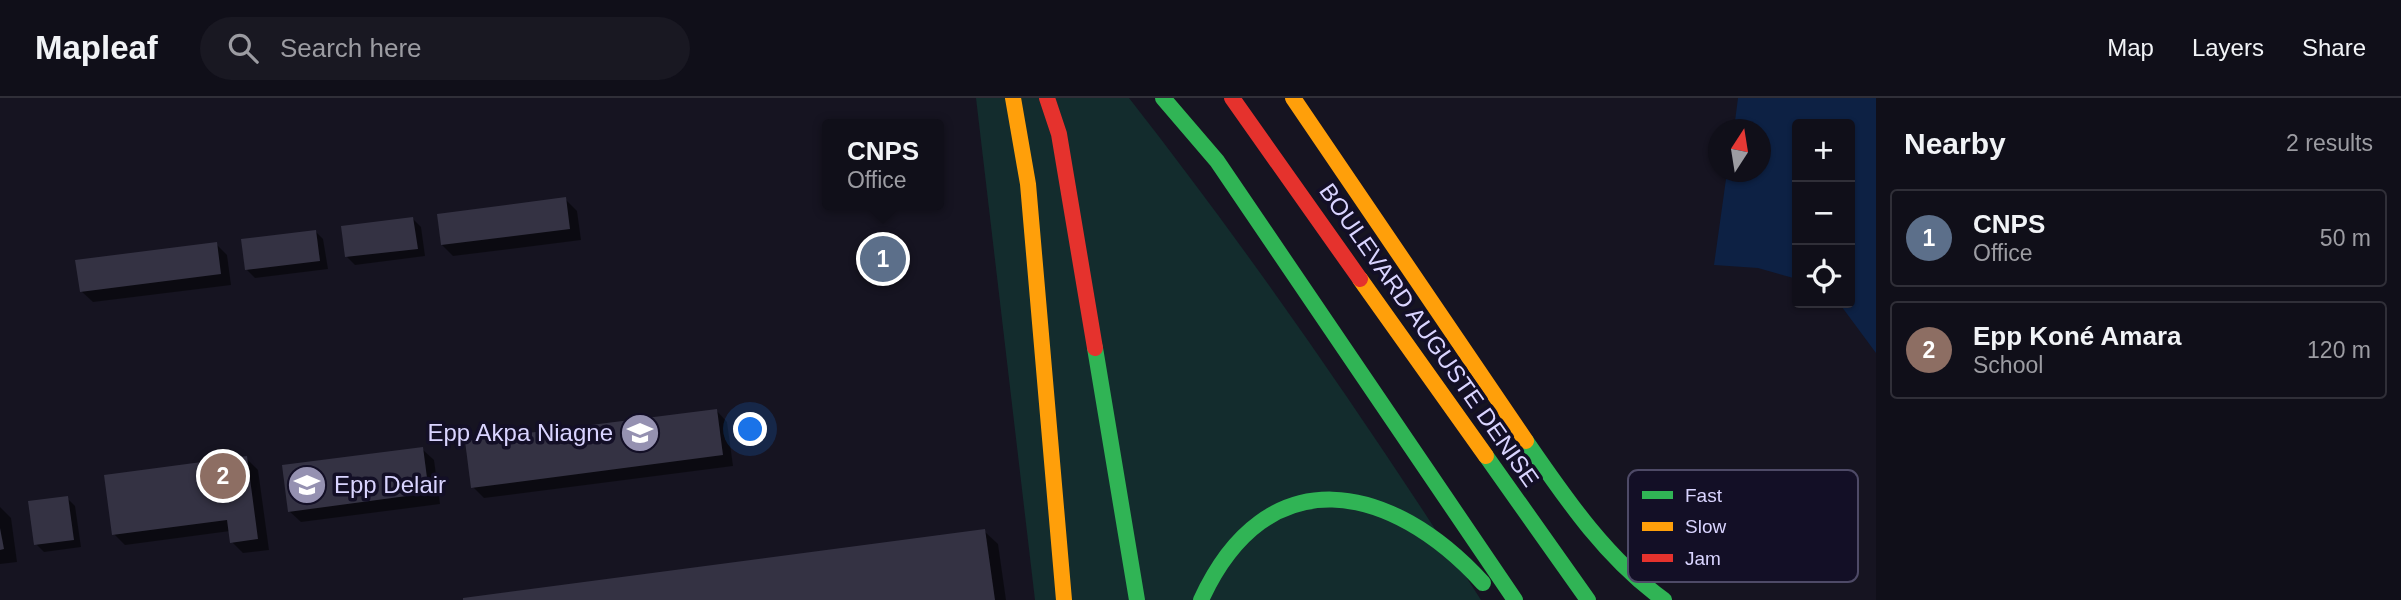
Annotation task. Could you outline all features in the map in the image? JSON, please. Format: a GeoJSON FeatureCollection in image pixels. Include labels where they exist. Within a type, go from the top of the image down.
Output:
{"type":"FeatureCollection","features":[{"type":"Feature","properties":{"kind":"highway"},"geometry":{"type":"LineString","coordinates":[[1013,98],[1028,184],[1063,600]]}},
{"type":"Feature","properties":{"kind":"highway"},"geometry":{"type":"LineString","coordinates":[[1047,98],[1059,134],[1137,600]]}},
{"type":"Feature","properties":{"kind":"highway"},"geometry":{"type":"LineString","coordinates":[[1163,98],[1217,161],[1515,600]]}},
{"type":"Feature","properties":{"kind":"highway","name":"BOULEVARD AUGUSTE DENISE"},"geometry":{"type":"LineString","coordinates":[[1232,98],[1588,600]]}},
{"type":"Feature","properties":{"kind":"highway"},"geometry":{"type":"LineString","coordinates":[[1293,98],[1580,520],[1628,569]]}},
{"type":"Feature","properties":{"kind":"highway"},"geometry":{"type":"LineString","coordinates":[[1201,600],[1221,560],[1251,527],[1290,506],[1335,498],[1380,507],[1424,531],[1461,558],[1498,600]]}},
{"type":"Feature","properties":{"kind":"highway"},"geometry":{"type":"LineString","coordinates":[[1641,582],[1664,600]]}},
{"type":"Feature","properties":{"kind":"green space"},"geometry":{"type":"Polygon","coordinates":[[[976,98],[1129,98],[1222,220],[1311,345],[1481,600],[1035,600],[976,98]]]}},
{"type":"Feature","properties":{"kind":"water"},"geometry":{"type":"Polygon","coordinates":[[[1738,98],[1876,98],[1876,353],[1843,308],[1855,308],[1855,119],[1792,119],[1792,278],[1758,268],[1714,265],[1726,182],[1771,182],[1771,119],[1735,119],[1738,98]]]}},
{"type":"Feature","properties":{"kind":"building"},"geometry":{"type":"Polygon","coordinates":[[[566,197],[570,229],[441,245],[437,214],[566,197]]]}},
{"type":"Feature","properties":{"kind":"building"},"geometry":{"type":"Polygon","coordinates":[[[413,217],[418,249],[345,257],[341,226],[413,217]]]}},
{"type":"Feature","properties":{"kind":"building"},"geometry":{"type":"Polygon","coordinates":[[[316,230],[320,261],[245,270],[241,239],[316,230]]]}},
{"type":"Feature","properties":{"kind":"building"},"geometry":{"type":"Polygon","coordinates":[[[217,242],[221,274],[80,292],[75,260],[217,242]]]}},
{"type":"Feature","properties":{"kind":"building"},"geometry":{"type":"Polygon","coordinates":[[[717,409],[723,455],[471,488],[465,441],[717,409]]]}},
{"type":"Feature","properties":{"kind":"building"},"geometry":{"type":"Polygon","coordinates":[[[423,447],[429,493],[288,512],[282,465],[423,447]]]}},
{"type":"Feature","properties":{"kind":"building"},"geometry":{"type":"Polygon","coordinates":[[[247,456],[258,539],[230,543],[227,520],[112,535],[104,475],[247,456]]]}},
{"type":"Feature","properties":{"kind":"building"},"geometry":{"type":"Polygon","coordinates":[[[68,496],[74,540],[34,545],[28,501],[68,496]]]}},
{"type":"Feature","properties":{"kind":"building"},"geometry":{"type":"Polygon","coordinates":[[[0,528],[4,549],[0,550],[0,528]]]}},
{"type":"Feature","properties":{"kind":"building"},"geometry":{"type":"Polygon","coordinates":[[[985,529],[995,600],[463,600],[463,598],[985,529]]]}},
{"type":"Feature","properties":{"kind":"traffic: fast"},"geometry":{"type":"LineString","coordinates":[[1163,98],[1217,161],[1515,600]]}},
{"type":"Feature","properties":{"kind":"traffic: fast"},"geometry":{"type":"LineString","coordinates":[[1095,348],[1137,600]]}},
{"type":"Feature","properties":{"kind":"traffic: fast"},"geometry":{"type":"LineString","coordinates":[[1526,441],[1572,506],[1605,547],[1628,570]]}},
{"type":"Feature","properties":{"kind":"traffic: fast"},"geometry":{"type":"LineString","coordinates":[[1486,456],[1588,600]]}},
{"type":"Feature","properties":{"kind":"traffic: fast"},"geometry":{"type":"LineString","coordinates":[[1201,600],[1228,554],[1260,522],[1295,505],[1332,500],[1371,506],[1409,523],[1447,549],[1483,583]]}},
{"type":"Feature","properties":{"kind":"traffic: fast"},"geometry":{"type":"LineString","coordinates":[[1642,582],[1664,600]]}},
{"type":"Feature","properties":{"kind":"traffic: slow"},"geometry":{"type":"LineString","coordinates":[[1013,98],[1028,184],[1064,600]]}},
{"type":"Feature","properties":{"kind":"traffic: slow"},"geometry":{"type":"LineString","coordinates":[[1293,98],[1526,441]]}},
{"type":"Feature","properties":{"kind":"traffic: slow"},"geometry":{"type":"LineString","coordinates":[[1360,279],[1486,456]]}},
{"type":"Feature","properties":{"kind":"traffic: jam"},"geometry":{"type":"LineString","coordinates":[[1047,98],[1059,134],[1095,348]]}},
{"type":"Feature","properties":{"kind":"traffic: jam"},"geometry":{"type":"LineString","coordinates":[[1232,98],[1360,279]]}},
{"type":"Feature","properties":{"kind":"place","name":"CNPS"},"geometry":{"type":"Point","coordinates":[883,259]}},
{"type":"Feature","properties":{"kind":"place","name":"Epp Akpa Niagne"},"geometry":{"type":"Point","coordinates":[640,433]}},
{"type":"Feature","properties":{"kind":"place","name":"Epp Koné Amara"},"geometry":{"type":"Point","coordinates":[223,476]}},
{"type":"Feature","properties":{"kind":"place","name":"Epp Delair"},"geometry":{"type":"Point","coordinates":[307,485]}}]}
